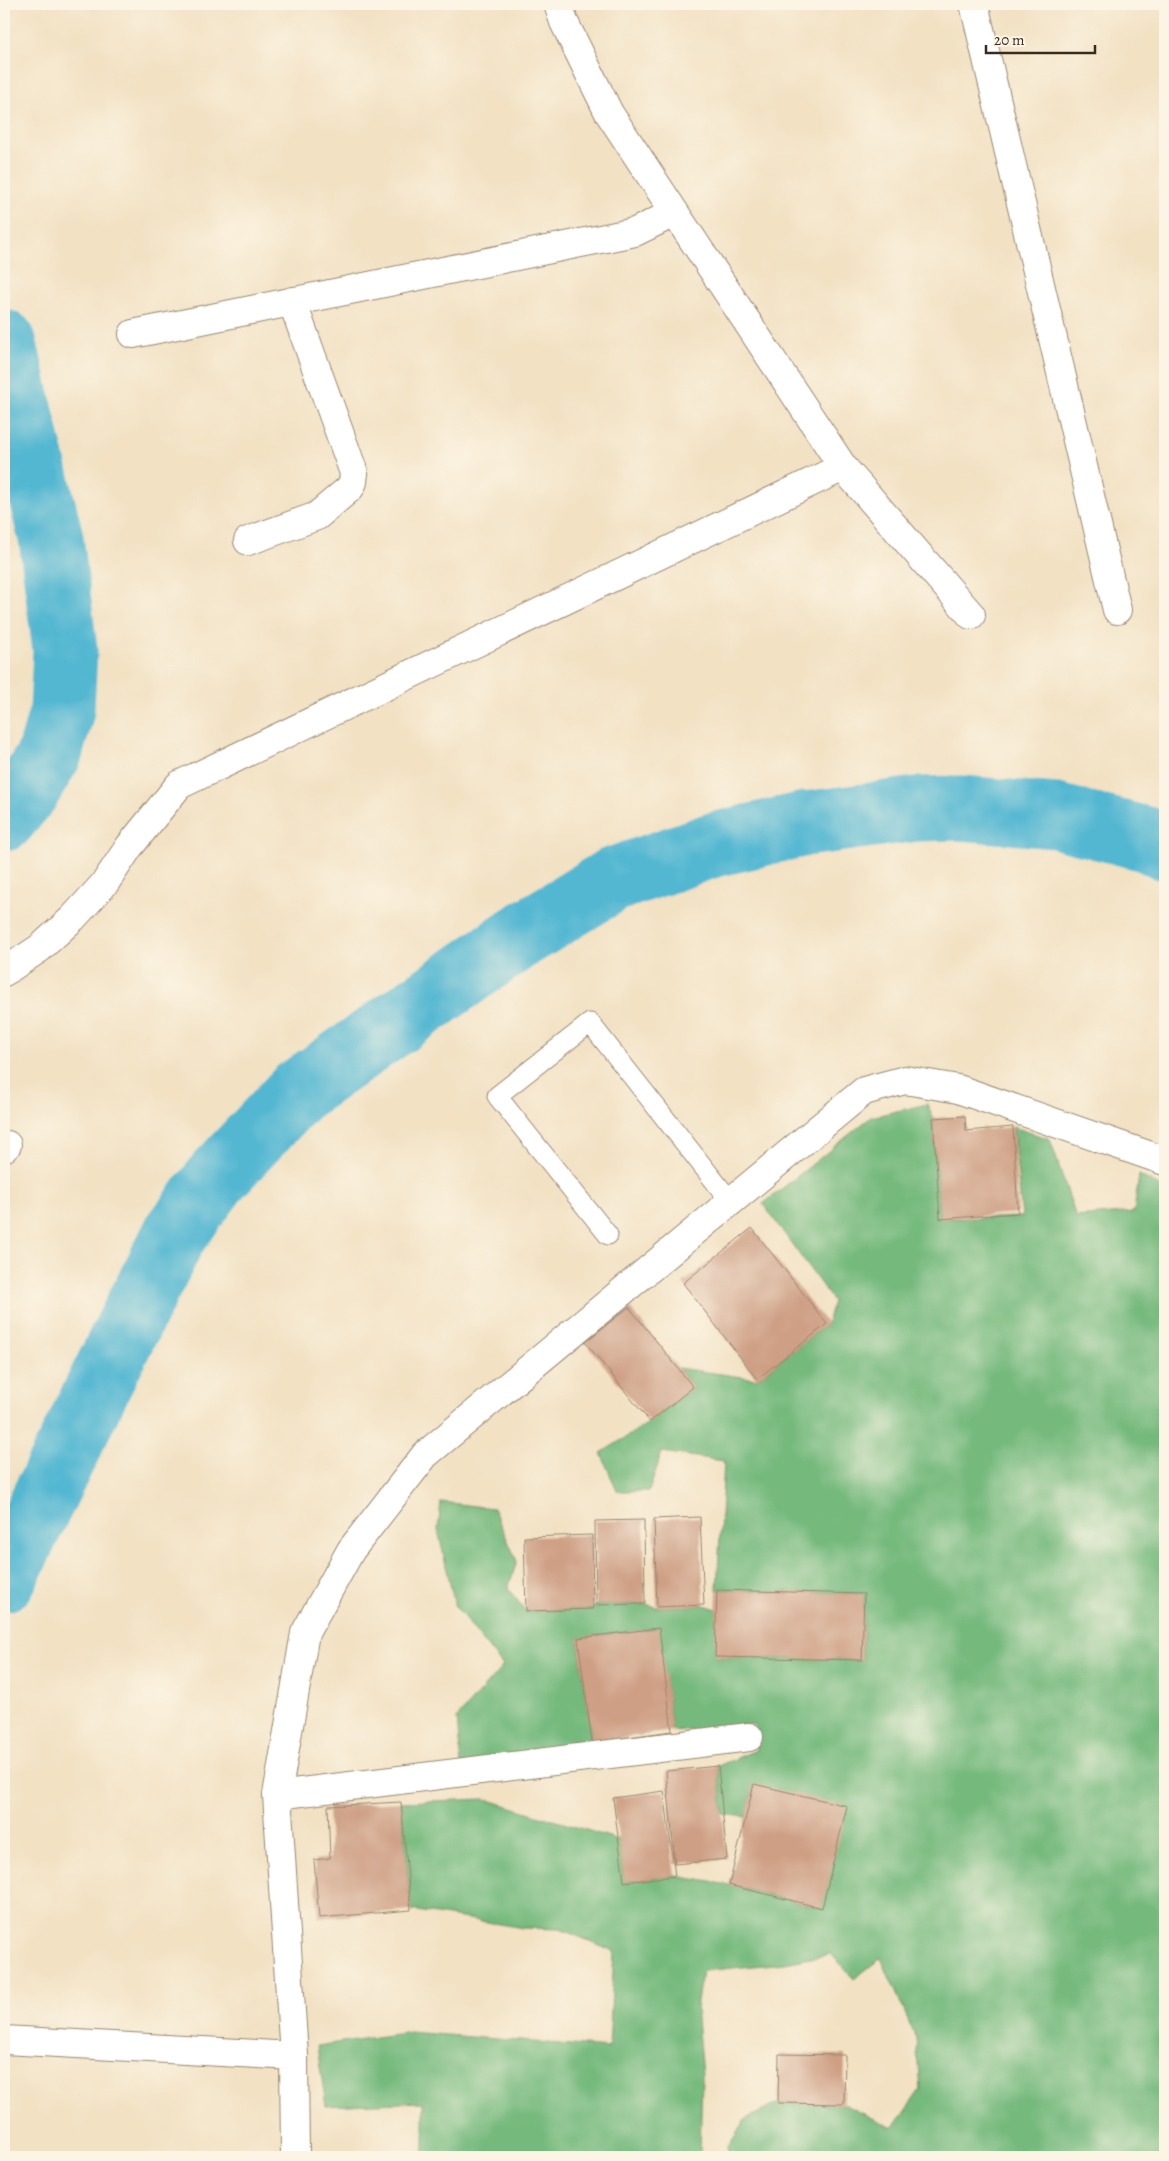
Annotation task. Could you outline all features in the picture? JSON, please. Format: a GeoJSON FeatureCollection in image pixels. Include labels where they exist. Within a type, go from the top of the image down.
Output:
{"type":"FeatureCollection","features":[{"type":"Feature","properties":{"kind":"street"},"geometry":{"type":"LineString","coordinates":[[558,4],[564,22],[609,113],[843,467],[971,615]]}},
{"type":"Feature","properties":{"kind":"street"},"geometry":{"type":"LineString","coordinates":[[974,4],[1117,610]]}},
{"type":"Feature","properties":{"kind":"street"},"geometry":{"type":"LineString","coordinates":[[133,334],[635,232],[674,214]]}},
{"type":"Feature","properties":{"kind":"street"},"geometry":{"type":"LineString","coordinates":[[248,541],[317,516],[350,488],[353,482],[354,473],[292,302]]}},
{"type":"Feature","properties":{"kind":"street"},"geometry":{"type":"LineString","coordinates":[[4,972],[40,948],[105,883],[129,847],[179,786],[843,467]]}},
{"type":"Feature","properties":{"kind":"street"},"geometry":{"type":"LineString","coordinates":[[295,2157],[294,2056],[277,1795],[304,1633],[357,1543],[425,1455],[864,1091],[905,1080],[958,1089],[1165,1160]]}},
{"type":"Feature","properties":{"kind":"street"},"geometry":{"type":"LineString","coordinates":[[277,1795],[749,1737]]}},
{"type":"Feature","properties":{"kind":"street"},"geometry":{"type":"LineString","coordinates":[[4,2040],[294,2056]]}},
{"type":"Feature","properties":{"kind":"lane"},"geometry":{"type":"LineString","coordinates":[[608,1234],[497,1096],[590,1023],[731,1202]]}},
{"type":"Feature","properties":{"kind":"green space"},"geometry":{"type":"Polygon","coordinates":[[[927,1104],[933,1118],[940,1219],[1022,1217],[1013,1127],[1050,1139],[1076,1217],[1134,1212],[1139,1175],[1165,1189],[1165,2157],[728,2157],[728,2147],[745,2120],[778,2103],[844,2104],[893,2128],[920,2090],[916,2038],[881,1958],[854,1979],[831,1954],[785,1963],[702,1971],[696,2007],[702,2075],[700,2157],[424,2157],[424,2102],[326,2106],[317,2046],[409,2032],[609,2048],[614,1951],[560,1929],[524,1928],[411,1910],[401,1802],[485,1799],[619,1840],[624,1882],[675,1876],[729,1885],[821,1908],[754,1784],[746,1817],[723,1814],[718,1766],[756,1750],[754,1724],[672,1731],[658,1628],[578,1638],[592,1742],[461,1764],[457,1718],[503,1666],[455,1606],[438,1530],[441,1502],[493,1508],[517,1561],[508,1589],[526,1611],[593,1609],[596,1605],[645,1604],[657,1607],[704,1605],[717,1609],[716,1657],[862,1660],[864,1594],[717,1590],[724,1461],[662,1452],[649,1491],[617,1491],[601,1453],[650,1422],[693,1387],[678,1368],[757,1379],[827,1324],[833,1301],[763,1204],[871,1117],[927,1104]]]}},
{"type":"Feature","properties":{"kind":"building"},"geometry":{"type":"Polygon","coordinates":[[[965,1116],[966,1131],[1013,1127],[1018,1213],[940,1219],[933,1118],[965,1116]]]}},
{"type":"Feature","properties":{"kind":"building"},"geometry":{"type":"Polygon","coordinates":[[[752,1228],[827,1324],[757,1379],[683,1283],[752,1228]]]}},
{"type":"Feature","properties":{"kind":"building"},"geometry":{"type":"Polygon","coordinates":[[[629,1307],[693,1387],[650,1422],[585,1342],[629,1307]]]}},
{"type":"Feature","properties":{"kind":"building"},"geometry":{"type":"Polygon","coordinates":[[[700,1517],[704,1605],[657,1607],[654,1519],[700,1517]]]}},
{"type":"Feature","properties":{"kind":"building"},"geometry":{"type":"Polygon","coordinates":[[[644,1520],[645,1604],[596,1605],[595,1521],[644,1520]]]}},
{"type":"Feature","properties":{"kind":"building"},"geometry":{"type":"Polygon","coordinates":[[[592,1535],[593,1609],[526,1611],[524,1537],[592,1535]]]}},
{"type":"Feature","properties":{"kind":"building"},"geometry":{"type":"Polygon","coordinates":[[[717,1590],[864,1594],[862,1660],[715,1657],[717,1590]]]}},
{"type":"Feature","properties":{"kind":"building"},"geometry":{"type":"Polygon","coordinates":[[[659,1628],[672,1731],[592,1742],[578,1638],[659,1628]]]}},
{"type":"Feature","properties":{"kind":"building"},"geometry":{"type":"Polygon","coordinates":[[[718,1766],[727,1859],[675,1864],[666,1771],[718,1766]]]}},
{"type":"Feature","properties":{"kind":"building"},"geometry":{"type":"Polygon","coordinates":[[[754,1784],[847,1806],[822,1908],[729,1885],[754,1784]]]}},
{"type":"Feature","properties":{"kind":"building"},"geometry":{"type":"Polygon","coordinates":[[[664,1791],[675,1876],[624,1882],[613,1798],[664,1791]]]}},
{"type":"Feature","properties":{"kind":"building"},"geometry":{"type":"Polygon","coordinates":[[[401,1802],[411,1910],[319,1918],[314,1860],[330,1858],[328,1806],[401,1802]]]}},
{"type":"Feature","properties":{"kind":"building"},"geometry":{"type":"Polygon","coordinates":[[[779,2054],[845,2055],[844,2104],[778,2103],[779,2054]]]}},
{"type":"Feature","properties":{"kind":"waterway"},"geometry":{"type":"LineString","coordinates":[[4,342],[51,538],[65,650],[62,710],[50,753],[28,790],[4,819]]}},
{"type":"Feature","properties":{"kind":"waterway"},"geometry":{"type":"LineString","coordinates":[[4,1579],[175,1234],[219,1175],[297,1092],[519,937],[612,880],[713,845],[805,824],[917,809],[961,808],[1056,816],[1146,839],[1165,848]]}}]}
